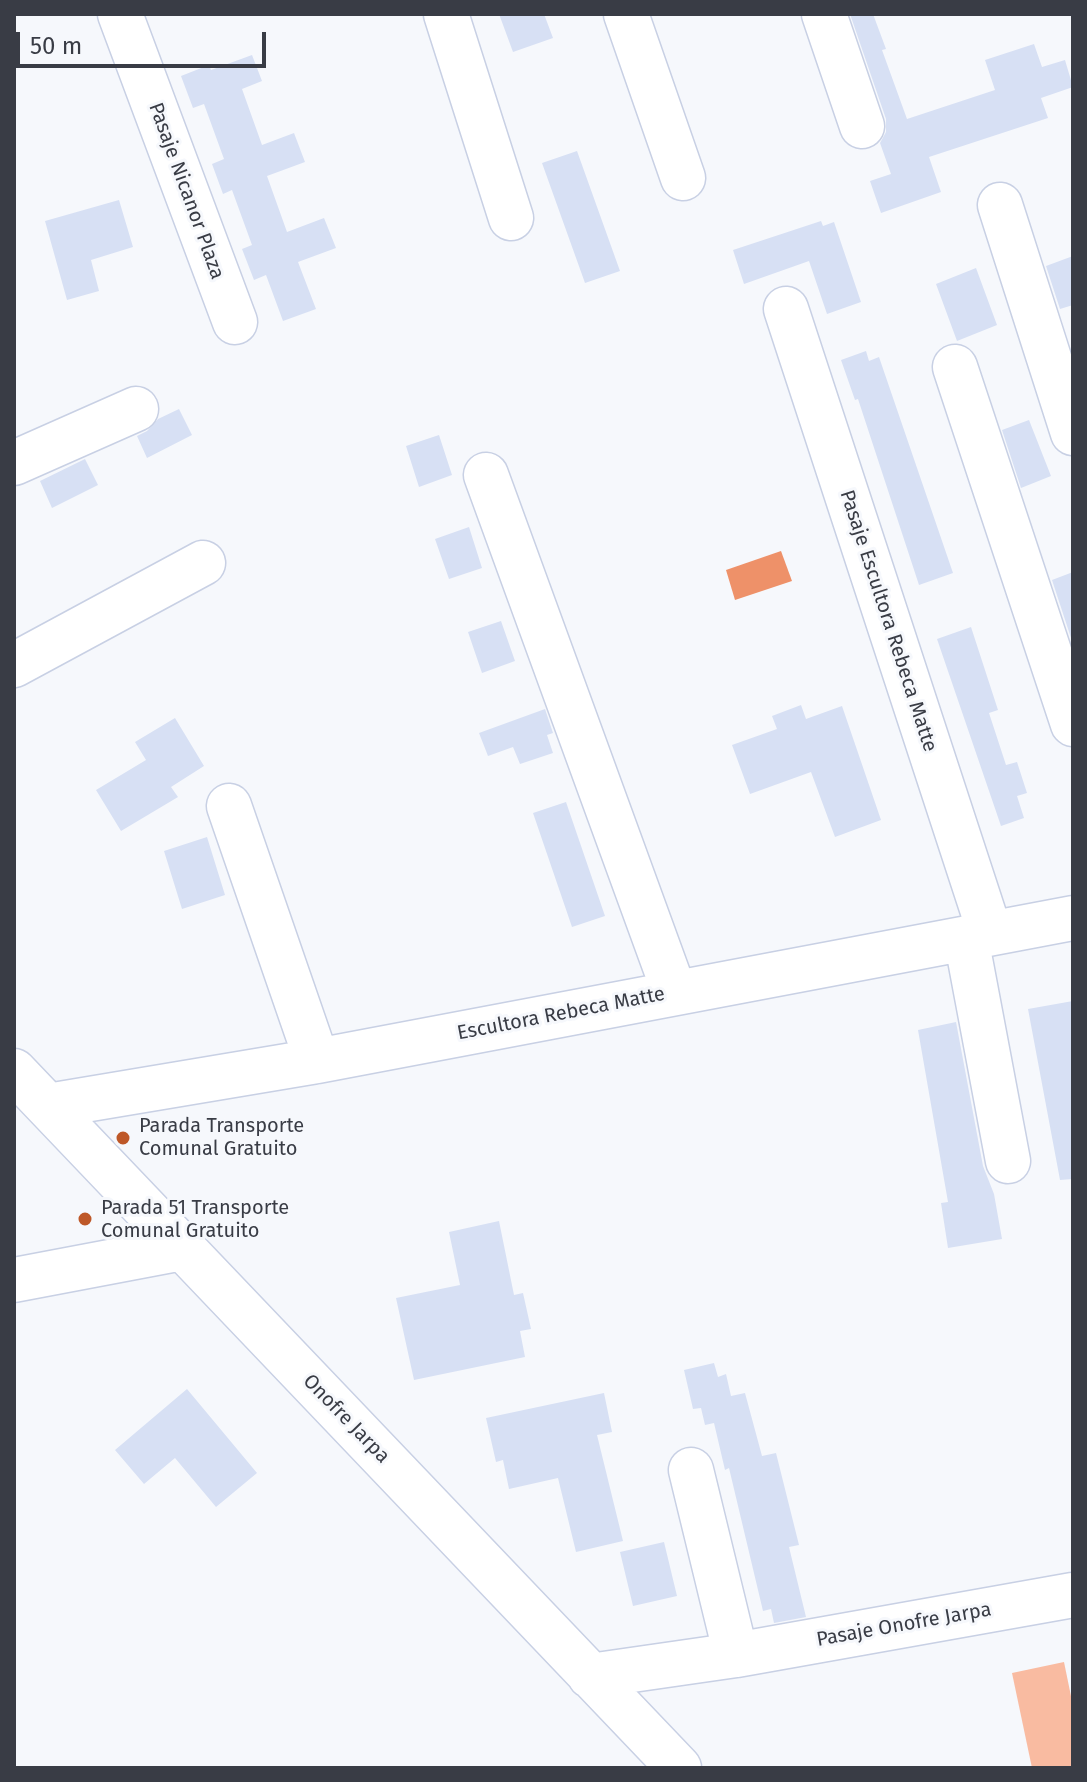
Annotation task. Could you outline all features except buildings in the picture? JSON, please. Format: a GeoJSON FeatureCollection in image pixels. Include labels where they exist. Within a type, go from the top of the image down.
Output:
{"type":"FeatureCollection","features":[{"type":"Feature","properties":{"kind":"street","name":"Pasaje Nicanor Plaza"},"geometry":{"type":"LineString","coordinates":[[120,14],[235,322]]}},
{"type":"Feature","properties":{"kind":"street"},"geometry":{"type":"LineString","coordinates":[[446,14],[511,218]]}},
{"type":"Feature","properties":{"kind":"street"},"geometry":{"type":"LineString","coordinates":[[626,14],[683,178]]}},
{"type":"Feature","properties":{"kind":"street"},"geometry":{"type":"LineString","coordinates":[[824,14],[862,126]]}},
{"type":"Feature","properties":{"kind":"street"},"geometry":{"type":"LineString","coordinates":[[1000,205],[1073,433]]}},
{"type":"Feature","properties":{"kind":"street","name":"Pasaje Escultora Rebeca Matte"},"geometry":{"type":"LineString","coordinates":[[786,309],[978,936],[1008,1161]]}},
{"type":"Feature","properties":{"kind":"street"},"geometry":{"type":"LineString","coordinates":[[955,367],[1073,724]]}},
{"type":"Feature","properties":{"kind":"street"},"geometry":{"type":"LineString","coordinates":[[14,463],[136,409]]}},
{"type":"Feature","properties":{"kind":"street"},"geometry":{"type":"LineString","coordinates":[[486,475],[674,991]]}},
{"type":"Feature","properties":{"kind":"street"},"geometry":{"type":"LineString","coordinates":[[14,665],[203,563]]}},
{"type":"Feature","properties":{"kind":"street"},"geometry":{"type":"LineString","coordinates":[[229,806],[317,1061]]}},
{"type":"Feature","properties":{"kind":"street","name":"Escultora Rebeca Matte"},"geometry":{"type":"LineString","coordinates":[[48,1106],[317,1061],[674,991],[1073,918]]}},
{"type":"Feature","properties":{"kind":"street","name":"Onofre Jarpa"},"geometry":{"type":"LineString","coordinates":[[14,1071],[679,1768]]}},
{"type":"Feature","properties":{"kind":"street"},"geometry":{"type":"LineString","coordinates":[[14,1280],[183,1248]]}},
{"type":"Feature","properties":{"kind":"street"},"geometry":{"type":"LineString","coordinates":[[691,1470],[736,1655]]}},
{"type":"Feature","properties":{"kind":"street","name":"Pasaje Onofre Jarpa"},"geometry":{"type":"LineString","coordinates":[[590,1676],[736,1655],[1073,1595]]}},
{"type":"Feature","properties":{"kind":"shaded area"},"geometry":{"type":"Polygon","coordinates":[[[781,551],[792,581],[735,600],[726,570],[781,551]]]}},
{"type":"Feature","properties":{"kind":"shaded area"},"geometry":{"type":"Polygon","coordinates":[[[1064,1662],[1073,1706],[1073,1768],[1032,1768],[1012,1673],[1064,1662]]]}},
{"type":"Feature","properties":{"kind":"place","name":"Parada Transporte Comunal Gratuito"},"geometry":{"type":"Point","coordinates":[123,1138]}},
{"type":"Feature","properties":{"kind":"place","name":"Parada 51 Transporte Comunal Gratuito"},"geometry":{"type":"Point","coordinates":[85,1219]}}]}
